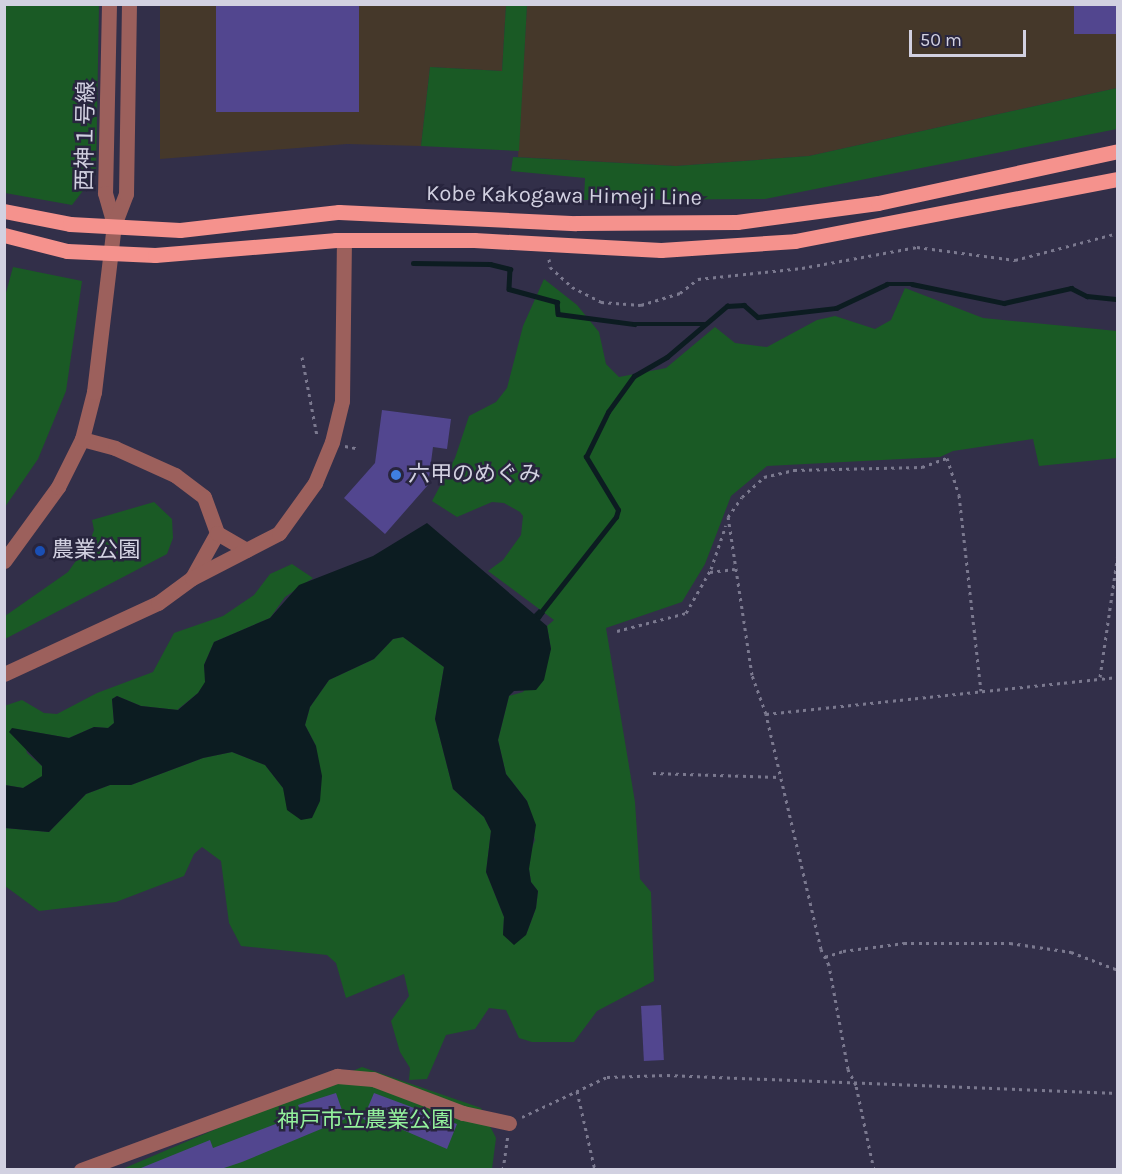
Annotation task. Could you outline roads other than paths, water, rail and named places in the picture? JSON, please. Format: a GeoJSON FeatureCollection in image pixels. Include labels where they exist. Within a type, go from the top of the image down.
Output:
{"type":"FeatureCollection","features":[{"type":"Feature","properties":{"kind":"main road","name":"Kobe Kakogawa Himeji Line"},"geometry":{"type":"LineString","coordinates":[[4,211],[70,224],[180,230],[339,212],[576,223],[737,222],[878,203],[1118,151]]}},
{"type":"Feature","properties":{"kind":"main road","name":"Kobe Kakogawa Himeji Line"},"geometry":{"type":"LineString","coordinates":[[4,235],[67,250],[111,254],[155,255],[344,240],[474,240],[547,246],[661,250],[795,240],[1118,179]]}},
{"type":"Feature","properties":{"kind":"street","name":"西神１号線"},"geometry":{"type":"LineString","coordinates":[[109,4],[105,193],[114,225]]}},
{"type":"Feature","properties":{"kind":"street","name":"西神１号線"},"geometry":{"type":"LineString","coordinates":[[114,225],[126,194],[129,4]]}},
{"type":"Feature","properties":{"kind":"street"},"geometry":{"type":"LineString","coordinates":[[4,561],[58,487],[82,439],[94,392],[114,225]]}},
{"type":"Feature","properties":{"kind":"street"},"geometry":{"type":"LineString","coordinates":[[4,674],[158,603],[192,578],[279,533],[315,483],[332,442],[345,374],[344,240]]}},
{"type":"Feature","properties":{"kind":"street"},"geometry":{"type":"LineString","coordinates":[[82,439],[115,448],[175,475],[204,497],[217,533],[246,550]]}},
{"type":"Feature","properties":{"kind":"street"},"geometry":{"type":"LineString","coordinates":[[192,578],[217,533]]}},
{"type":"Feature","properties":{"kind":"street"},"geometry":{"type":"LineString","coordinates":[[81,1170],[336,1076],[373,1079],[463,1113],[509,1123]]}},
{"type":"Feature","properties":{"kind":"waterway"},"geometry":{"type":"LineString","coordinates":[[413,263],[490,264],[510,269],[509,289],[557,302],[558,314],[634,324],[704,324]]}},
{"type":"Feature","properties":{"kind":"waterway"},"geometry":{"type":"LineString","coordinates":[[538,616],[616,517],[618,510],[586,457],[608,412],[634,376],[667,357],[727,306],[744,305],[758,317],[836,308],[887,284],[912,284],[1004,303],[1071,288],[1087,296],[1118,299]]}},
{"type":"Feature","properties":{"kind":"place","name":"六甲のめぐみ"},"geometry":{"type":"Point","coordinates":[396,475]}},
{"type":"Feature","properties":{"kind":"place","name":"農業公園"},"geometry":{"type":"Point","coordinates":[40,551]}},
{"type":"Feature","properties":{"kind":"park label","name":"神戸市立農業公園"},"geometry":{"type":"Point","coordinates":[365,1121]}}]}
